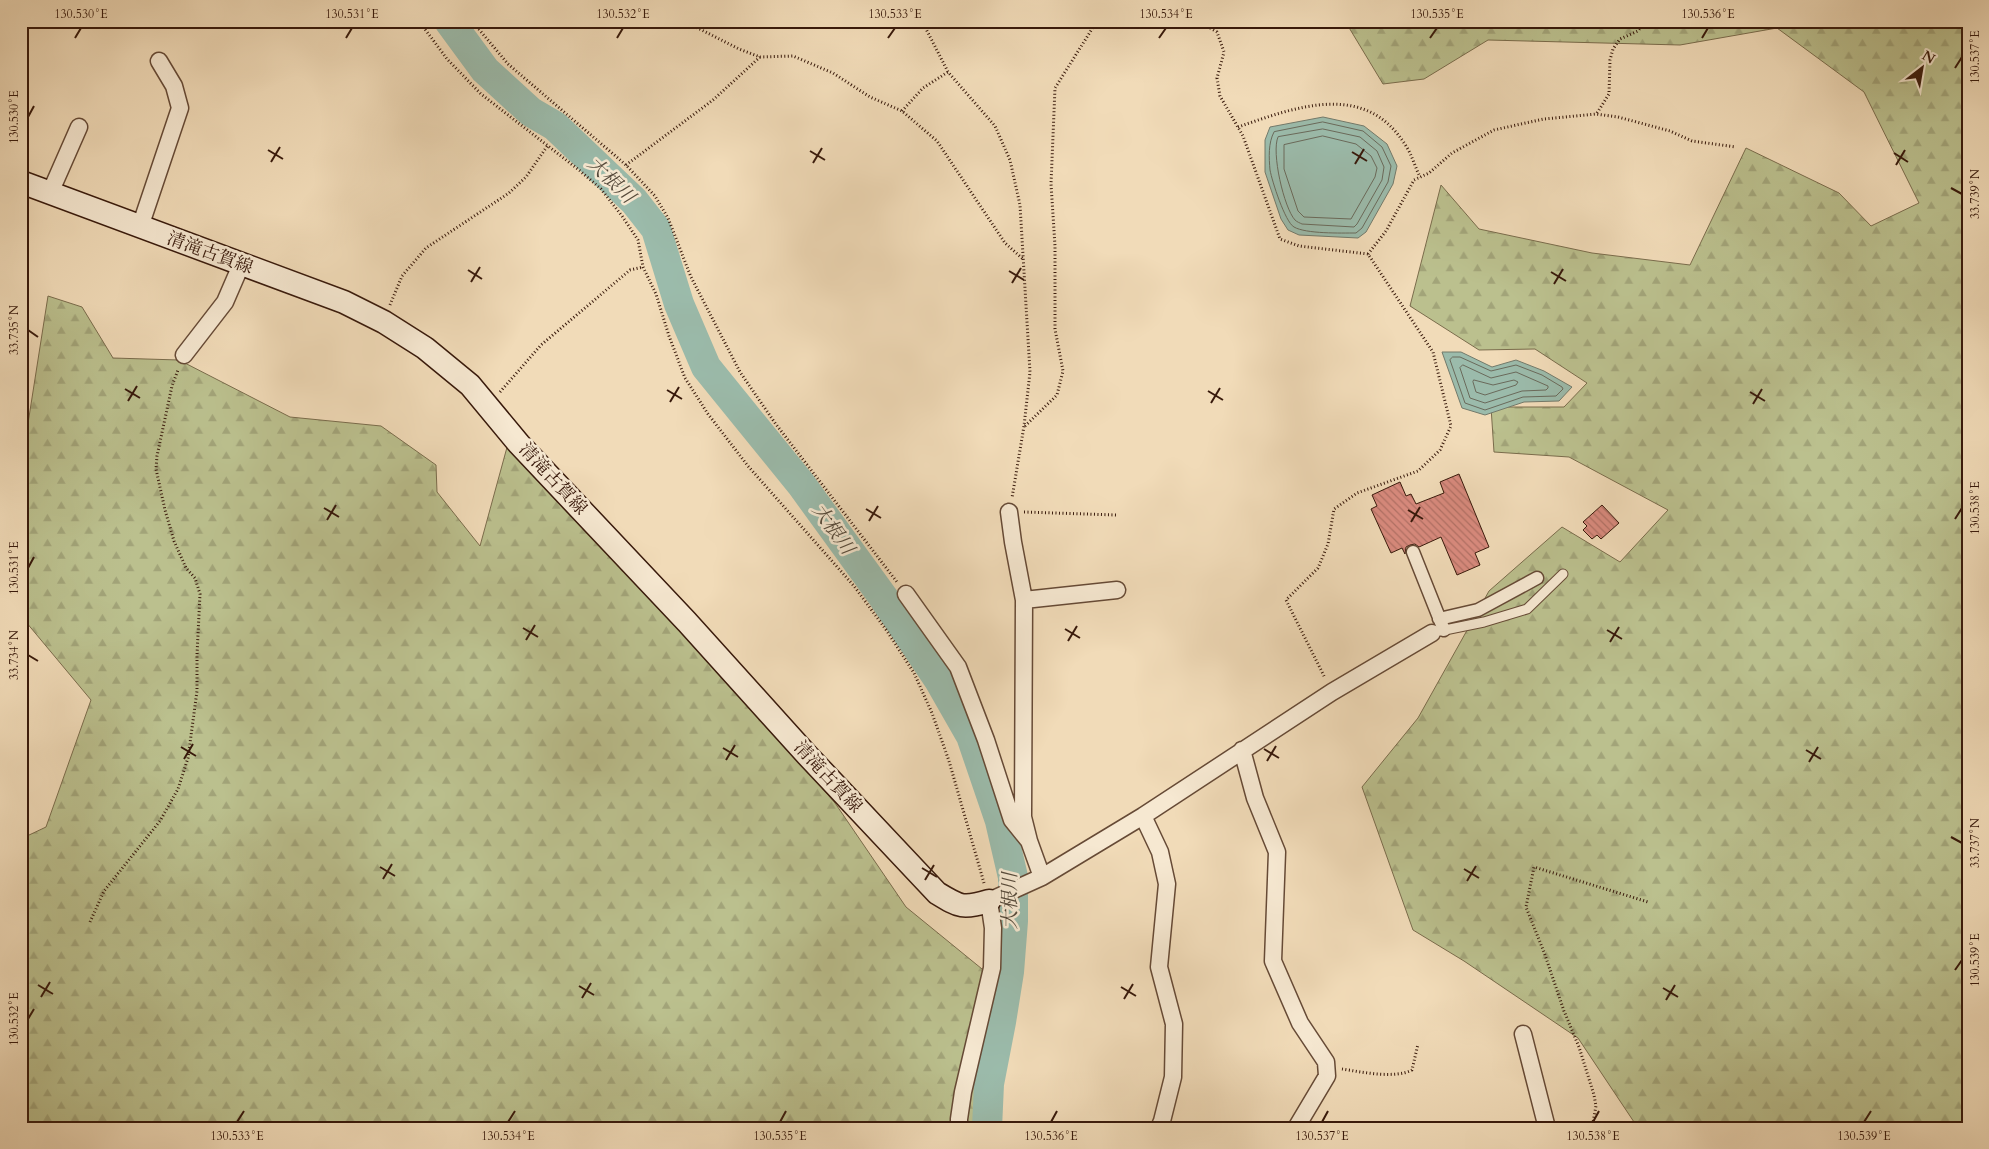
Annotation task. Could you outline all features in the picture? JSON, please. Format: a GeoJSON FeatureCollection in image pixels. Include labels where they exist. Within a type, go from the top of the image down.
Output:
{"type":"FeatureCollection","features":[{"type":"Feature","properties":{"kind":"main road","name":"清滝古賀線"},"geometry":{"type":"LineString","coordinates":[[21,182],[344,302],[384,322],[425,348],[470,385],[519,444],[687,622],[937,894],[957,905],[971,906],[989,901]]}},
{"type":"Feature","properties":{"kind":"street"},"geometry":{"type":"LineString","coordinates":[[140,227],[180,108],[174,86],[159,61]]}},
{"type":"Feature","properties":{"kind":"street"},"geometry":{"type":"LineString","coordinates":[[50,193],[79,127]]}},
{"type":"Feature","properties":{"kind":"street"},"geometry":{"type":"LineString","coordinates":[[184,355],[225,302],[241,265]]}},
{"type":"Feature","properties":{"kind":"street"},"geometry":{"type":"LineString","coordinates":[[1009,512],[1024,600],[1023,818],[1029,842],[1042,877]]}},
{"type":"Feature","properties":{"kind":"street"},"geometry":{"type":"LineString","coordinates":[[1413,552],[1439,627]]}},
{"type":"Feature","properties":{"kind":"street"},"geometry":{"type":"LineString","coordinates":[[959,1128],[958,1119],[992,968],[993,928],[989,901],[1042,877],[1144,816],[1332,692],[1439,627],[1478,610],[1537,578]]}},
{"type":"Feature","properties":{"kind":"street"},"geometry":{"type":"LineString","coordinates":[[1024,600],[1117,590]]}},
{"type":"Feature","properties":{"kind":"street"},"geometry":{"type":"LineString","coordinates":[[906,594],[958,667],[986,740],[1012,820],[1029,842]]}},
{"type":"Feature","properties":{"kind":"street"},"geometry":{"type":"LineString","coordinates":[[1242,750],[1255,798],[1277,852],[1273,961],[1300,1023],[1326,1062],[1327,1067],[1327,1076],[1296,1128]]}},
{"type":"Feature","properties":{"kind":"street"},"geometry":{"type":"LineString","coordinates":[[1144,816],[1155,838],[1165,875],[1166,884],[1159,967],[1174,1024],[1173,1077],[1159,1128]]}},
{"type":"Feature","properties":{"kind":"street"},"geometry":{"type":"LineString","coordinates":[[1523,1034],[1547,1128]]}},
{"type":"Feature","properties":{"kind":"lane"},"geometry":{"type":"LineString","coordinates":[[1439,627],[1484,622],[1527,609],[1564,574]]}},
{"type":"Feature","properties":{"kind":"path"},"geometry":{"type":"LineString","coordinates":[[419,21],[447,59],[481,94],[548,145],[602,190],[638,240],[643,267],[656,294],[685,378],[708,414],[748,466],[854,586],[887,630],[914,673],[932,712],[949,761],[989,901]]}},
{"type":"Feature","properties":{"kind":"path"},"geometry":{"type":"LineString","coordinates":[[472,21],[508,64],[626,165],[655,196],[668,218],[691,276],[740,372],[775,423],[906,594]]}},
{"type":"Feature","properties":{"kind":"path"},"geometry":{"type":"LineString","coordinates":[[684,21],[739,49],[760,57],[794,56],[832,73],[870,97],[902,111],[937,141],[1005,243],[1024,259]]}},
{"type":"Feature","properties":{"kind":"path"},"geometry":{"type":"LineString","coordinates":[[922,21],[948,72],[995,126],[1010,160],[1020,205],[1030,372],[1024,426],[1009,512],[1116,515]]}},
{"type":"Feature","properties":{"kind":"path"},"geometry":{"type":"LineString","coordinates":[[1024,426],[1057,395],[1063,371],[1055,328],[1056,246],[1051,184],[1055,88],[1097,21]]}},
{"type":"Feature","properties":{"kind":"path"},"geometry":{"type":"LineString","coordinates":[[1198,21],[1217,32],[1224,52],[1217,78],[1220,96],[1238,127],[1280,239],[1299,246],[1368,254],[1433,352],[1451,426],[1440,450],[1418,471],[1358,493],[1334,509],[1328,544],[1318,568],[1286,600],[1332,692]]}},
{"type":"Feature","properties":{"kind":"path"},"geometry":{"type":"LineString","coordinates":[[1596,114],[1609,94],[1610,60],[1613,49],[1620,39],[1638,31],[1645,21]]}},
{"type":"Feature","properties":{"kind":"path"},"geometry":{"type":"LineString","coordinates":[[626,165],[713,100],[760,57]]}},
{"type":"Feature","properties":{"kind":"path"},"geometry":{"type":"LineString","coordinates":[[902,111],[923,88],[948,72]]}},
{"type":"Feature","properties":{"kind":"path"},"geometry":{"type":"LineString","coordinates":[[1238,127],[1301,108],[1335,104],[1356,105],[1370,110],[1392,128],[1406,146],[1420,177]]}},
{"type":"Feature","properties":{"kind":"path"},"geometry":{"type":"LineString","coordinates":[[1368,254],[1386,231],[1414,180],[1429,173],[1452,153],[1494,130],[1544,119],[1596,114],[1618,117],[1670,131],[1692,141],[1736,147]]}},
{"type":"Feature","properties":{"kind":"path"},"geometry":{"type":"LineString","coordinates":[[384,322],[402,276],[426,248],[508,193],[526,177],[548,145]]}},
{"type":"Feature","properties":{"kind":"path"},"geometry":{"type":"LineString","coordinates":[[487,406],[542,345],[630,270],[643,267]]}},
{"type":"Feature","properties":{"kind":"path"},"geometry":{"type":"LineString","coordinates":[[90,922],[104,891],[160,821],[178,789],[188,758],[197,691],[200,594],[195,578],[186,568],[174,541],[156,469],[172,386],[184,355]]}},
{"type":"Feature","properties":{"kind":"path"},"geometry":{"type":"LineString","coordinates":[[1592,1128],[1596,1106],[1594,1094],[1544,952],[1526,907],[1534,867],[1648,902]]}},
{"type":"Feature","properties":{"kind":"path"},"geometry":{"type":"LineString","coordinates":[[1327,1067],[1372,1073],[1405,1074],[1412,1070],[1418,1044]]}},
{"type":"Feature","properties":{"kind":"green space"},"geometry":{"type":"Polygon","coordinates":[[[1345,21],[1968,21],[1968,1128],[1623,1128],[1636,1125],[1578,1038],[1464,961],[1413,930],[1362,787],[1418,718],[1489,591],[1562,527],[1620,562],[1668,510],[1569,457],[1494,452],[1491,407],[1564,407],[1587,383],[1535,349],[1479,350],[1410,306],[1441,185],[1479,229],[1592,253],[1690,265],[1746,148],[1839,193],[1871,226],[1919,203],[1864,92],[1777,28],[1680,45],[1488,40],[1424,79],[1383,84],[1345,21]]]}},
{"type":"Feature","properties":{"kind":"green space"},"geometry":{"type":"Polygon","coordinates":[[[48,296],[82,307],[113,358],[179,360],[290,417],[381,426],[436,465],[437,492],[480,546],[512,429],[835,803],[906,907],[998,982],[976,1128],[21,1128],[21,843],[27,836],[46,827],[91,700],[21,616],[21,468],[48,296]]]}},
{"type":"Feature","properties":{"kind":"water"},"geometry":{"type":"Polygon","coordinates":[[[1323,117],[1364,126],[1387,144],[1397,166],[1393,184],[1366,232],[1358,238],[1299,235],[1288,230],[1281,219],[1265,172],[1265,140],[1270,127],[1323,117]]]}},
{"type":"Feature","properties":{"kind":"water"},"geometry":{"type":"Polygon","coordinates":[[[1442,352],[1461,352],[1492,367],[1516,360],[1544,371],[1572,387],[1559,401],[1524,402],[1485,415],[1462,408],[1442,352]]]}},
{"type":"Feature","properties":{"kind":"building"},"geometry":{"type":"Polygon","coordinates":[[[1459,474],[1489,547],[1475,553],[1480,565],[1457,575],[1441,537],[1419,547],[1415,544],[1410,545],[1406,547],[1405,554],[1402,548],[1391,553],[1371,509],[1377,506],[1372,495],[1400,482],[1406,496],[1411,494],[1416,504],[1444,493],[1440,482],[1459,474]]]}},
{"type":"Feature","properties":{"kind":"building"},"geometry":{"type":"Polygon","coordinates":[[[1602,505],[1619,523],[1601,539],[1597,535],[1592,539],[1583,530],[1587,526],[1583,522],[1602,505]]]}},
{"type":"Feature","properties":{"kind":"waterway","name":"大根川"},"geometry":{"type":"LineString","coordinates":[[449,21],[485,70],[531,112],[555,126],[634,201],[656,229],[679,304],[706,367],[801,484],[883,597],[939,680],[971,736],[1000,821],[1013,877],[1013,921],[1009,972],[989,1084],[987,1128]]}}]}
